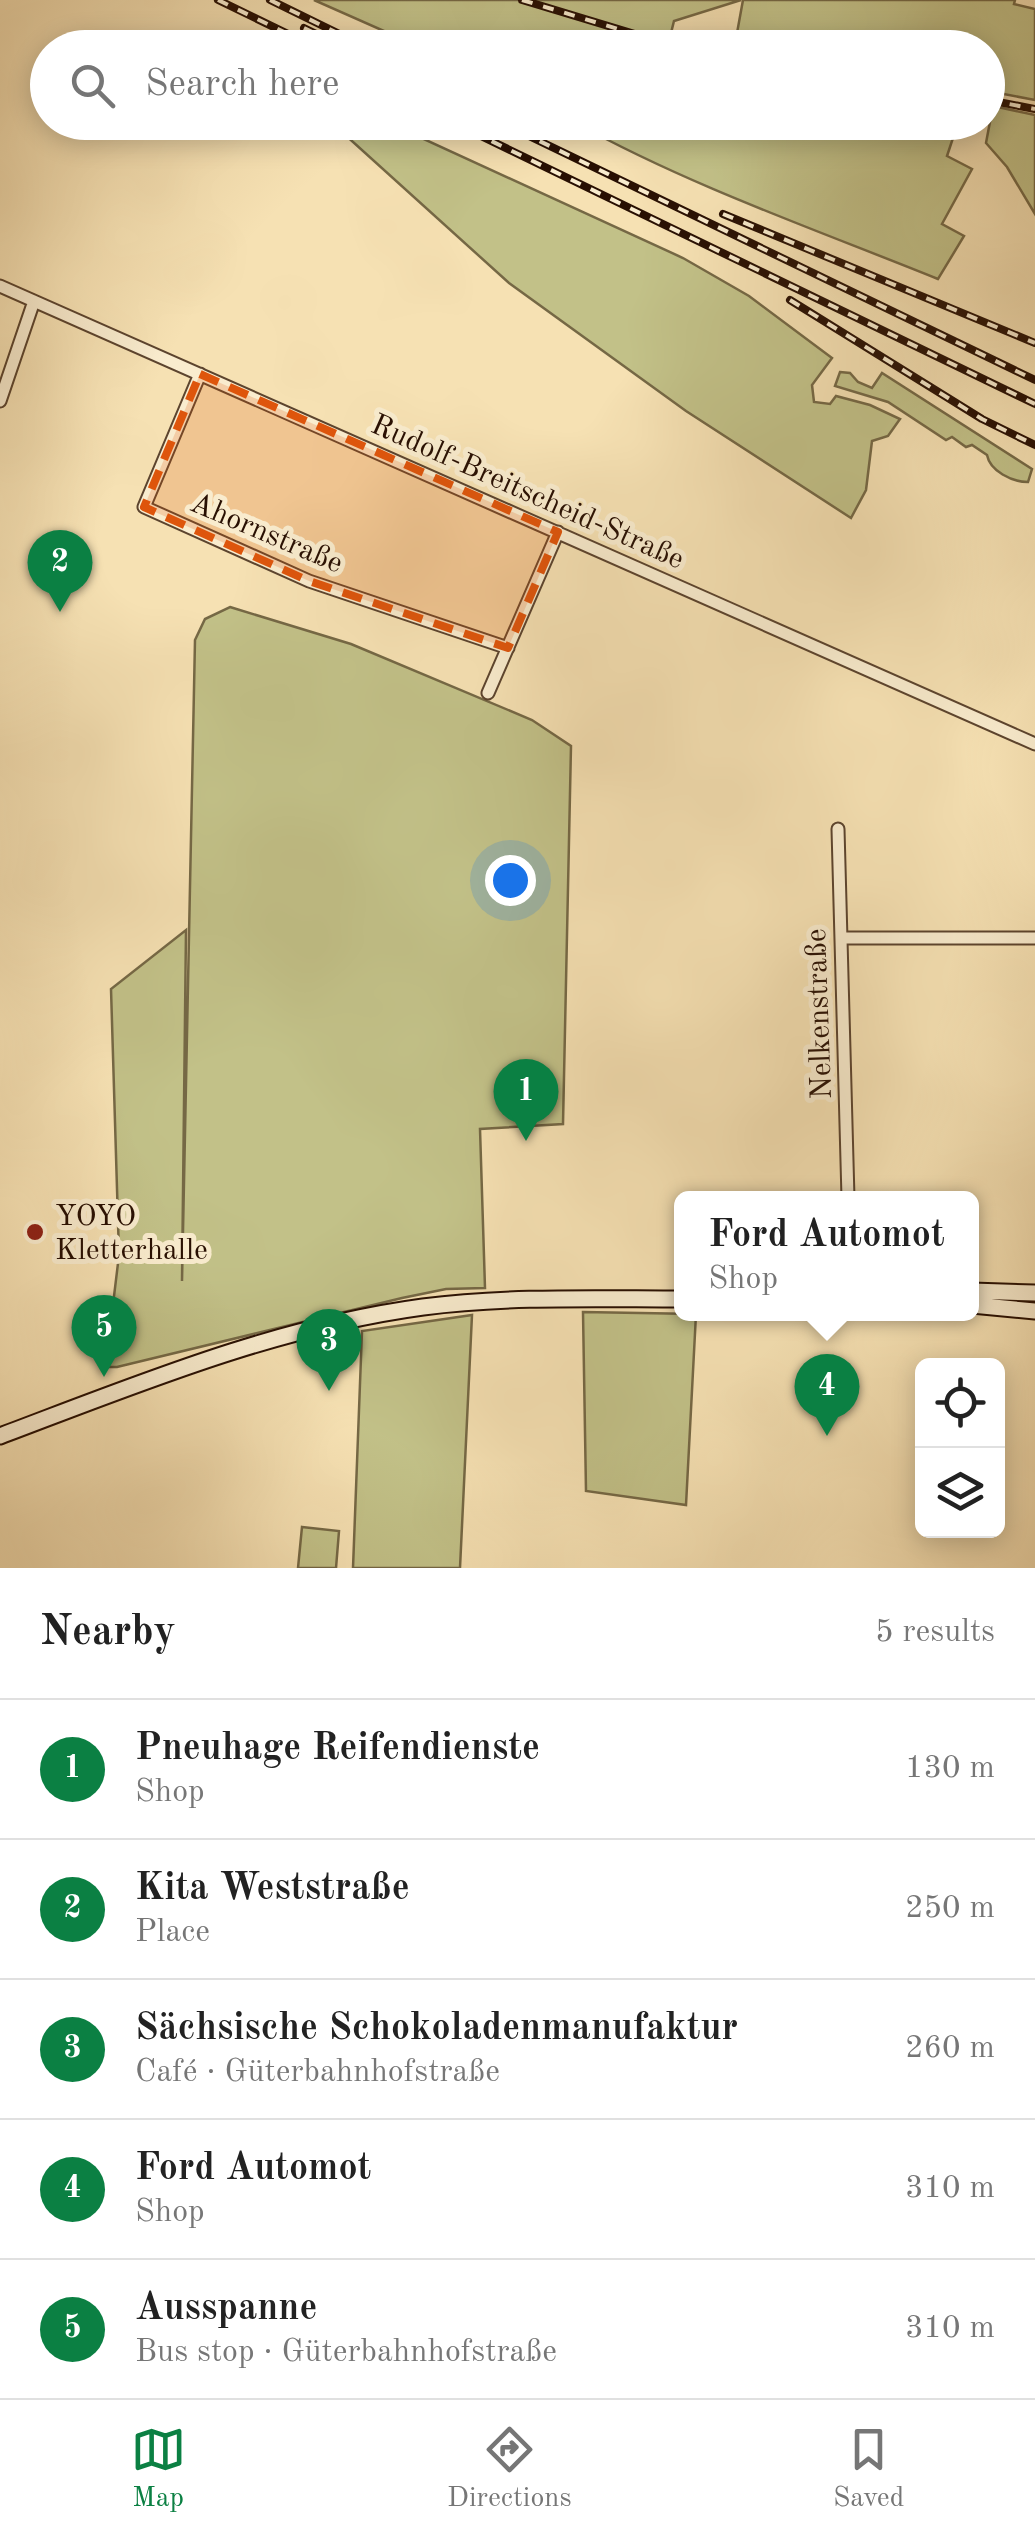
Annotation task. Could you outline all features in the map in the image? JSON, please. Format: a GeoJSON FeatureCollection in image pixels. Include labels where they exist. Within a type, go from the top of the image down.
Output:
{"type":"FeatureCollection","features":[{"type":"Feature","properties":{"kind":"main road"},"geometry":{"type":"LineString","coordinates":[[979,1292],[1035,1293]]}},
{"type":"Feature","properties":{"kind":"main road"},"geometry":{"type":"LineString","coordinates":[[0,1436],[206,1359],[353,1319],[424,1307],[514,1300],[674,1298]]}},
{"type":"Feature","properties":{"kind":"main road"},"geometry":{"type":"LineString","coordinates":[[979,1306],[1035,1311]]}},
{"type":"Feature","properties":{"kind":"street","name":"Rudolf-Breitscheid-Straße"},"geometry":{"type":"LineString","coordinates":[[0,286],[1035,744]]}},
{"type":"Feature","properties":{"kind":"street"},"geometry":{"type":"LineString","coordinates":[[0,401],[34,301]]}},
{"type":"Feature","properties":{"kind":"street","name":"Ahornstraße"},"geometry":{"type":"LineString","coordinates":[[200,374],[144,506],[309,580],[508,648]]}},
{"type":"Feature","properties":{"kind":"street"},"geometry":{"type":"LineString","coordinates":[[488,693],[558,532]]}},
{"type":"Feature","properties":{"kind":"street","name":"Nelkenstraße"},"geometry":{"type":"LineString","coordinates":[[838,828],[848,1191]]}},
{"type":"Feature","properties":{"kind":"street"},"geometry":{"type":"LineString","coordinates":[[843,938],[1035,938]]}},
{"type":"Feature","properties":{"kind":"highlighted area"},"geometry":{"type":"Polygon","coordinates":[[[200,374],[558,532],[508,648],[309,581],[144,507],[200,374]]]}},
{"type":"Feature","properties":{"kind":"shaded area"},"geometry":{"type":"Polygon","coordinates":[[[314,0],[741,0],[674,21],[672,30],[382,30],[314,0]]]}},
{"type":"Feature","properties":{"kind":"shaded area"},"geometry":{"type":"Polygon","coordinates":[[[743,0],[1015,0],[1014,4],[1035,9],[1035,100],[1005,94],[1005,30],[738,30],[743,0]]]}},
{"type":"Feature","properties":{"kind":"shaded area"},"geometry":{"type":"Polygon","coordinates":[[[1005,109],[1035,115],[1035,214],[1007,167],[986,143],[1005,140],[1005,109]]]}},
{"type":"Feature","properties":{"kind":"shaded area"},"geometry":{"type":"Polygon","coordinates":[[[351,140],[426,140],[683,258],[749,296],[832,358],[812,385],[814,402],[830,404],[836,396],[870,405],[900,419],[888,436],[872,441],[866,490],[851,518],[686,411],[509,283],[351,140]]]}},
{"type":"Feature","properties":{"kind":"shaded area"},"geometry":{"type":"Polygon","coordinates":[[[608,140],[952,140],[947,156],[972,169],[942,224],[964,236],[938,279],[800,225],[608,140]]]}},
{"type":"Feature","properties":{"kind":"shaded area"},"geometry":{"type":"Polygon","coordinates":[[[840,372],[850,373],[872,388],[882,373],[1032,469],[1028,482],[1003,474],[972,445],[966,447],[952,437],[946,440],[888,402],[835,386],[840,372]]]}},
{"type":"Feature","properties":{"kind":"shaded area"},"geometry":{"type":"Polygon","coordinates":[[[230,607],[351,644],[532,720],[571,746],[563,1124],[480,1129],[485,1288],[446,1289],[402,1298],[105,1367],[94,1354],[92,1338],[94,1326],[111,1321],[119,1255],[111,989],[186,930],[182,1281],[195,640],[205,619],[230,607]]]}},
{"type":"Feature","properties":{"kind":"shaded area"},"geometry":{"type":"Polygon","coordinates":[[[583,1312],[674,1314],[674,1321],[696,1321],[686,1505],[586,1491],[583,1312]]]}},
{"type":"Feature","properties":{"kind":"shaded area"},"geometry":{"type":"Polygon","coordinates":[[[472,1315],[460,1568],[353,1568],[362,1331],[472,1315]]]}},
{"type":"Feature","properties":{"kind":"shaded area"},"geometry":{"type":"Polygon","coordinates":[[[302,1527],[339,1531],[336,1568],[298,1568],[302,1527]]]}},
{"type":"Feature","properties":{"kind":"railway"},"geometry":{"type":"LineString","coordinates":[[218,0],[280,30]]}},
{"type":"Feature","properties":{"kind":"railway"},"geometry":{"type":"LineString","coordinates":[[270,0],[331,30]]}},
{"type":"Feature","properties":{"kind":"railway"},"geometry":{"type":"LineString","coordinates":[[522,0],[621,30]]}},
{"type":"Feature","properties":{"kind":"railway"},"geometry":{"type":"LineString","coordinates":[[304,28],[308,30]]}},
{"type":"Feature","properties":{"kind":"railway"},"geometry":{"type":"LineString","coordinates":[[1005,103],[1035,109]]}},
{"type":"Feature","properties":{"kind":"railway"},"geometry":{"type":"LineString","coordinates":[[489,140],[1035,404]]}},
{"type":"Feature","properties":{"kind":"railway"},"geometry":{"type":"LineString","coordinates":[[537,140],[1035,380]]}},
{"type":"Feature","properties":{"kind":"railway"},"geometry":{"type":"LineString","coordinates":[[723,214],[1035,343]]}},
{"type":"Feature","properties":{"kind":"railway"},"geometry":{"type":"LineString","coordinates":[[790,300],[982,419],[1035,445]]}},
{"type":"Feature","properties":{"kind":"place","name":"Kita Weststraße"},"geometry":{"type":"Point","coordinates":[60,612]}},
{"type":"Feature","properties":{"kind":"place","name":"Pneuhage Reifendienste"},"geometry":{"type":"Point","coordinates":[526,1141]}},
{"type":"Feature","properties":{"kind":"place","name":"YOYO Kletterhalle"},"geometry":{"type":"Point","coordinates":[35,1232]}},
{"type":"Feature","properties":{"kind":"place","name":"Ausspanne"},"geometry":{"type":"Point","coordinates":[104,1377]}},
{"type":"Feature","properties":{"kind":"place","name":"Sächsische Schokoladenmanufaktur"},"geometry":{"type":"Point","coordinates":[329,1391]}},
{"type":"Feature","properties":{"kind":"place","name":"Ford Automot"},"geometry":{"type":"Point","coordinates":[827,1436]}}]}
